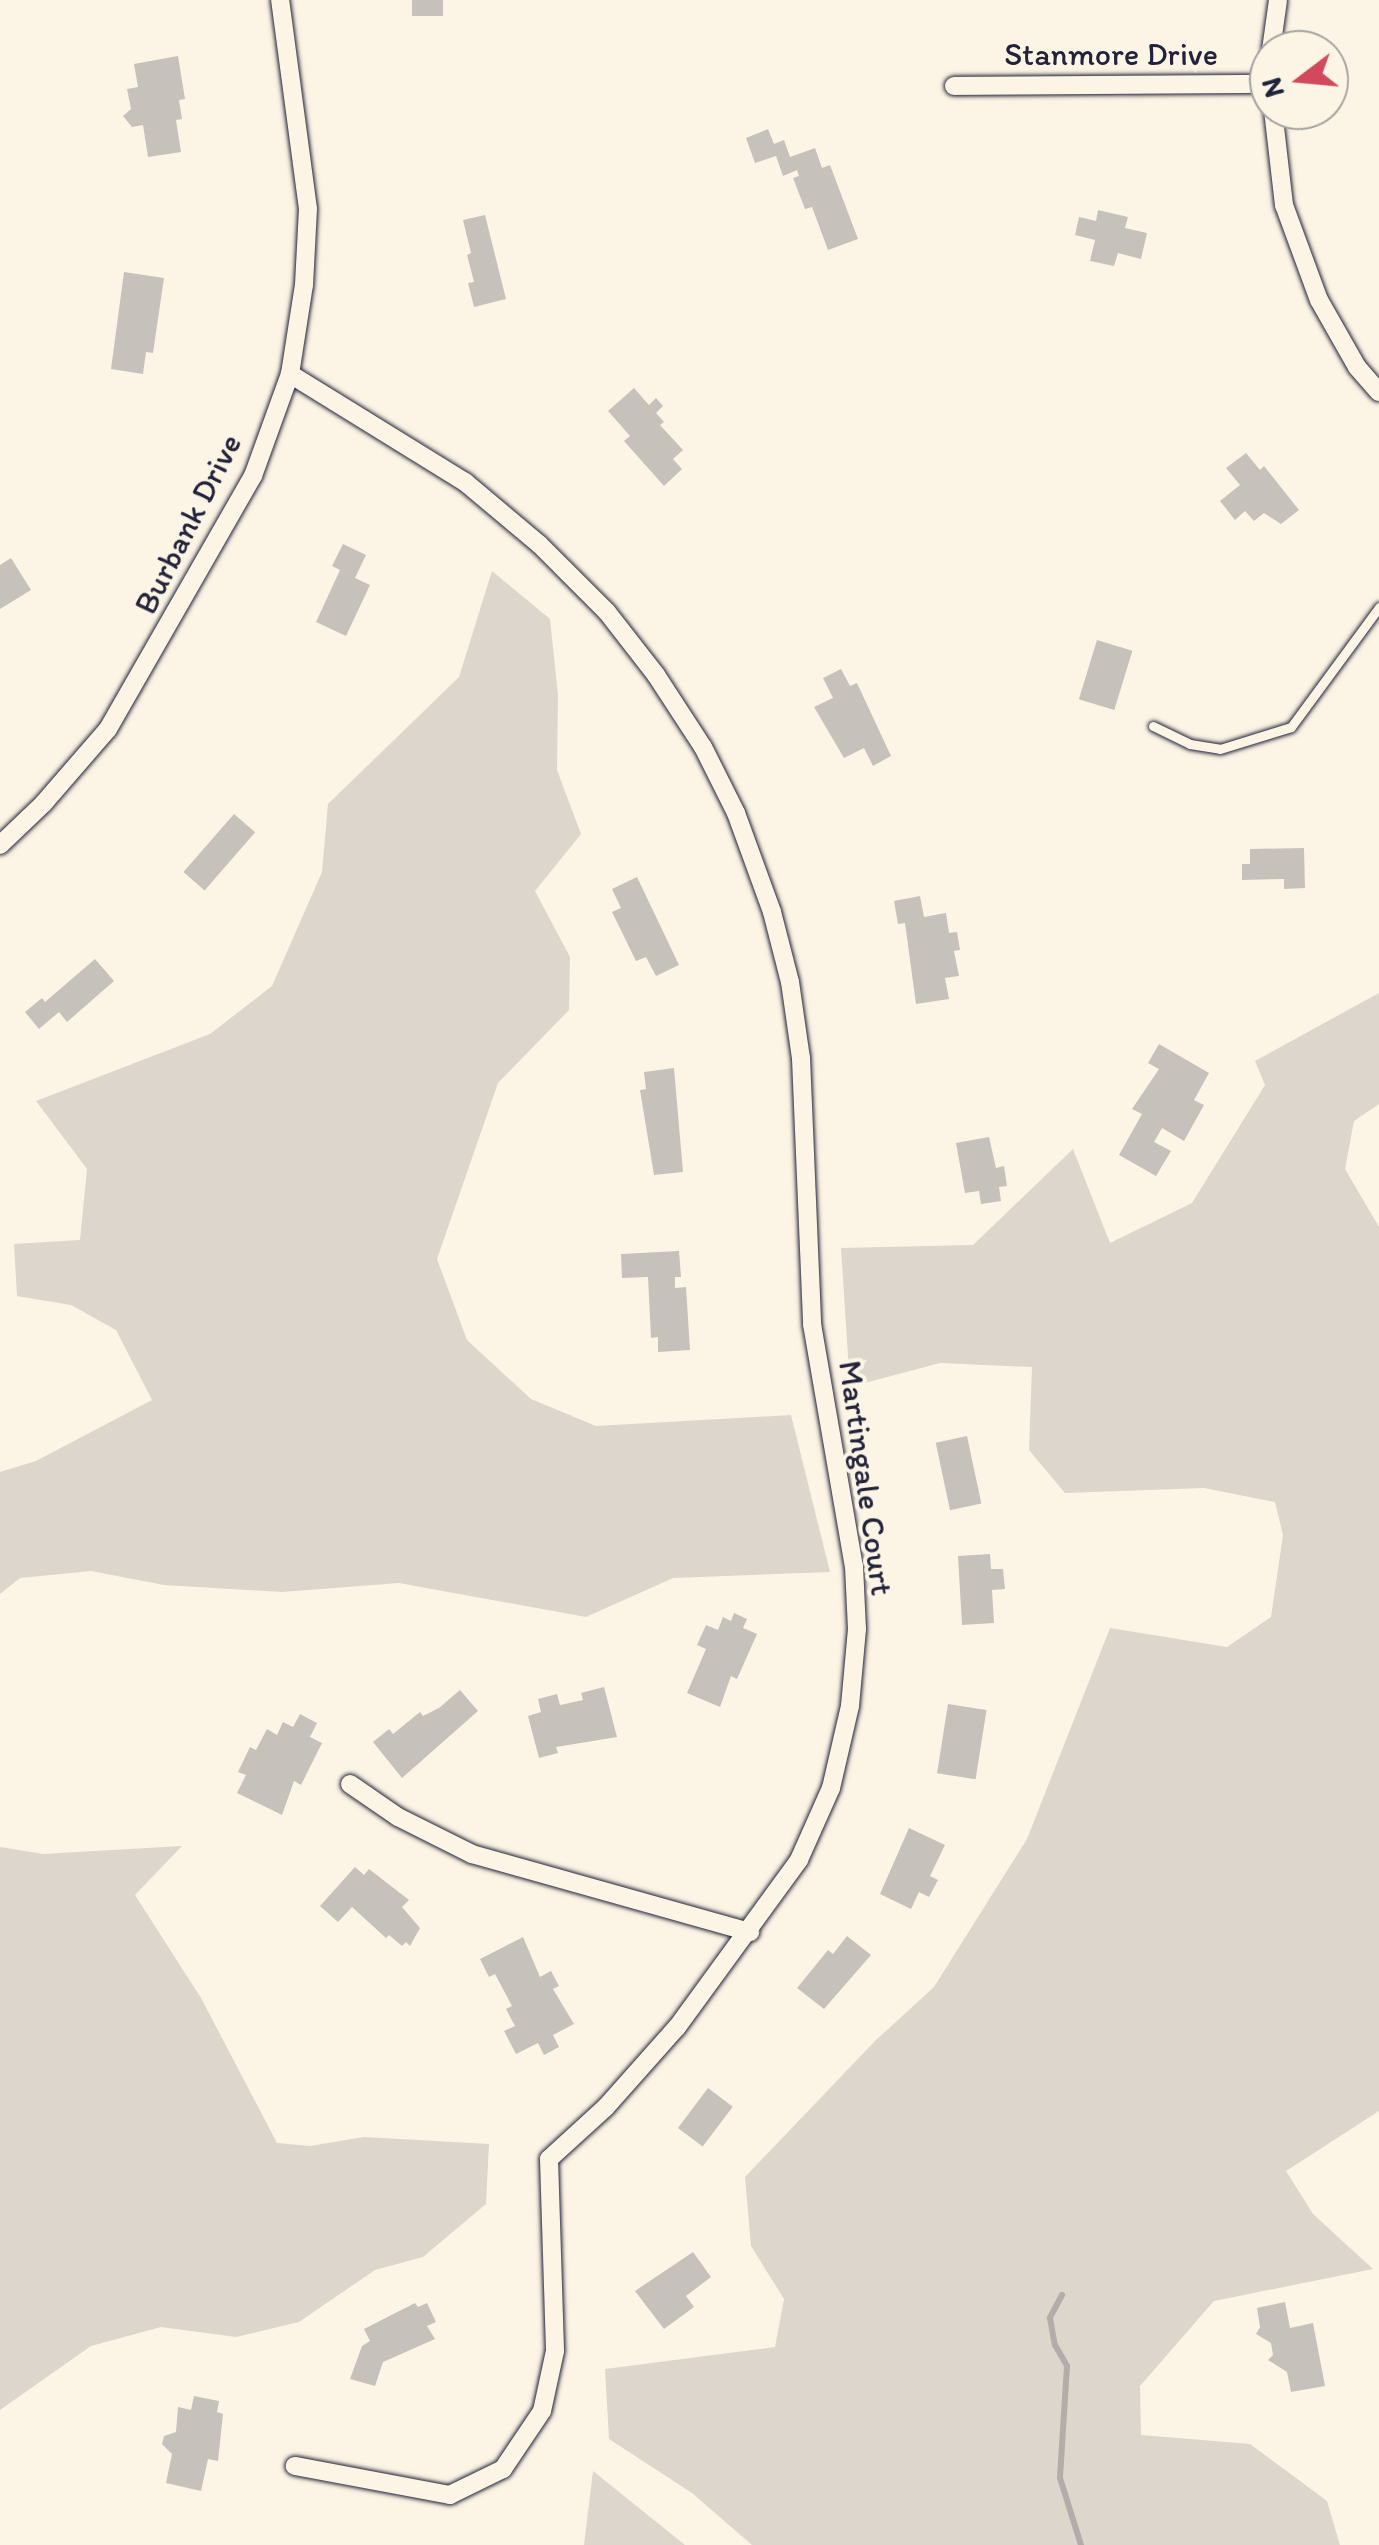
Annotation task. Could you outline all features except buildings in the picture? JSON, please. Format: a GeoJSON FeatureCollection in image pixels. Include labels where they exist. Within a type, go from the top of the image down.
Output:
{"type":"FeatureCollection","features":[{"type":"Feature","properties":{"kind":"street","name":"Burbank Drive"},"geometry":{"type":"LineString","coordinates":[[3,835],[108,728],[253,476],[290,374],[304,285],[308,208],[280,0]]}},
{"type":"Feature","properties":{"kind":"street"},"geometry":{"type":"LineString","coordinates":[[1274,30],[1278,0]]}},
{"type":"Feature","properties":{"kind":"street","name":"Stanmore Drive"},"geometry":{"type":"LineString","coordinates":[[954,86],[1249,84]]}},
{"type":"Feature","properties":{"kind":"street"},"geometry":{"type":"LineString","coordinates":[[1275,130],[1284,205],[1319,300],[1357,367],[1379,392]]}},
{"type":"Feature","properties":{"kind":"street","name":"Martingale Court"},"geometry":{"type":"LineString","coordinates":[[290,374],[466,482],[539,544],[607,612],[656,675],[703,747],[736,812],[772,912],[790,982],[801,1058],[812,1324],[854,1566],[857,1629],[850,1706],[831,1788],[799,1860],[677,2027],[606,2107],[550,2159],[555,2351],[542,2411],[503,2469],[450,2494],[295,2466]]}},
{"type":"Feature","properties":{"kind":"street"},"geometry":{"type":"LineString","coordinates":[[350,1784],[398,1817],[472,1854],[750,1932]]}},
{"type":"Feature","properties":{"kind":"lane"},"geometry":{"type":"LineString","coordinates":[[1153,726],[1190,744],[1220,749],[1291,727],[1379,607]]}},
{"type":"Feature","properties":{"kind":"shaded area"},"geometry":{"type":"Polygon","coordinates":[[[492,571],[550,619],[558,695],[557,770],[581,834],[535,891],[570,957],[569,1010],[498,1083],[437,1259],[467,1340],[531,1399],[596,1426],[791,1415],[830,1572],[673,1578],[586,1617],[399,1583],[282,1592],[164,1585],[91,1571],[20,1578],[0,1594],[0,1472],[36,1461],[152,1400],[116,1330],[71,1305],[17,1296],[14,1244],[80,1240],[87,1169],[36,1101],[210,1034],[272,986],[322,872],[328,804],[459,677],[492,571]]]}},
{"type":"Feature","properties":{"kind":"shaded area"},"geometry":{"type":"Polygon","coordinates":[[[1379,993],[1379,1104],[1354,1121],[1345,1169],[1379,1227],[1379,2111],[1286,2171],[1313,2214],[1373,2269],[1214,2301],[1140,2386],[1141,2435],[1250,2444],[1327,2501],[1340,2545],[752,2545],[692,2493],[609,2439],[605,2369],[775,2347],[784,2299],[751,2246],[745,2177],[875,2041],[934,1987],[1027,1839],[1110,1628],[1227,1647],[1271,1617],[1283,1535],[1275,1502],[1204,1488],[1065,1493],[1029,1450],[1032,1367],[940,1363],[850,1387],[841,1248],[973,1245],[1073,1149],[1110,1243],[1192,1203],[1265,1085],[1255,1061],[1379,993]]]}},
{"type":"Feature","properties":{"kind":"shaded area"},"geometry":{"type":"Polygon","coordinates":[[[182,1846],[135,1895],[201,1998],[277,2143],[310,2146],[364,2137],[489,2144],[486,2204],[423,2257],[375,2270],[299,2322],[236,2337],[161,2327],[91,2346],[0,2410],[0,1847],[43,1854],[182,1846]]]}},
{"type":"Feature","properties":{"kind":"shaded area"},"geometry":{"type":"Polygon","coordinates":[[[593,2471],[685,2545],[584,2545],[593,2471]]]}},
{"type":"Feature","properties":{"kind":"waterway"},"geometry":{"type":"LineString","coordinates":[[1062,2295],[1050,2318],[1055,2345],[1067,2366],[1060,2478],[1081,2545]]}}]}
